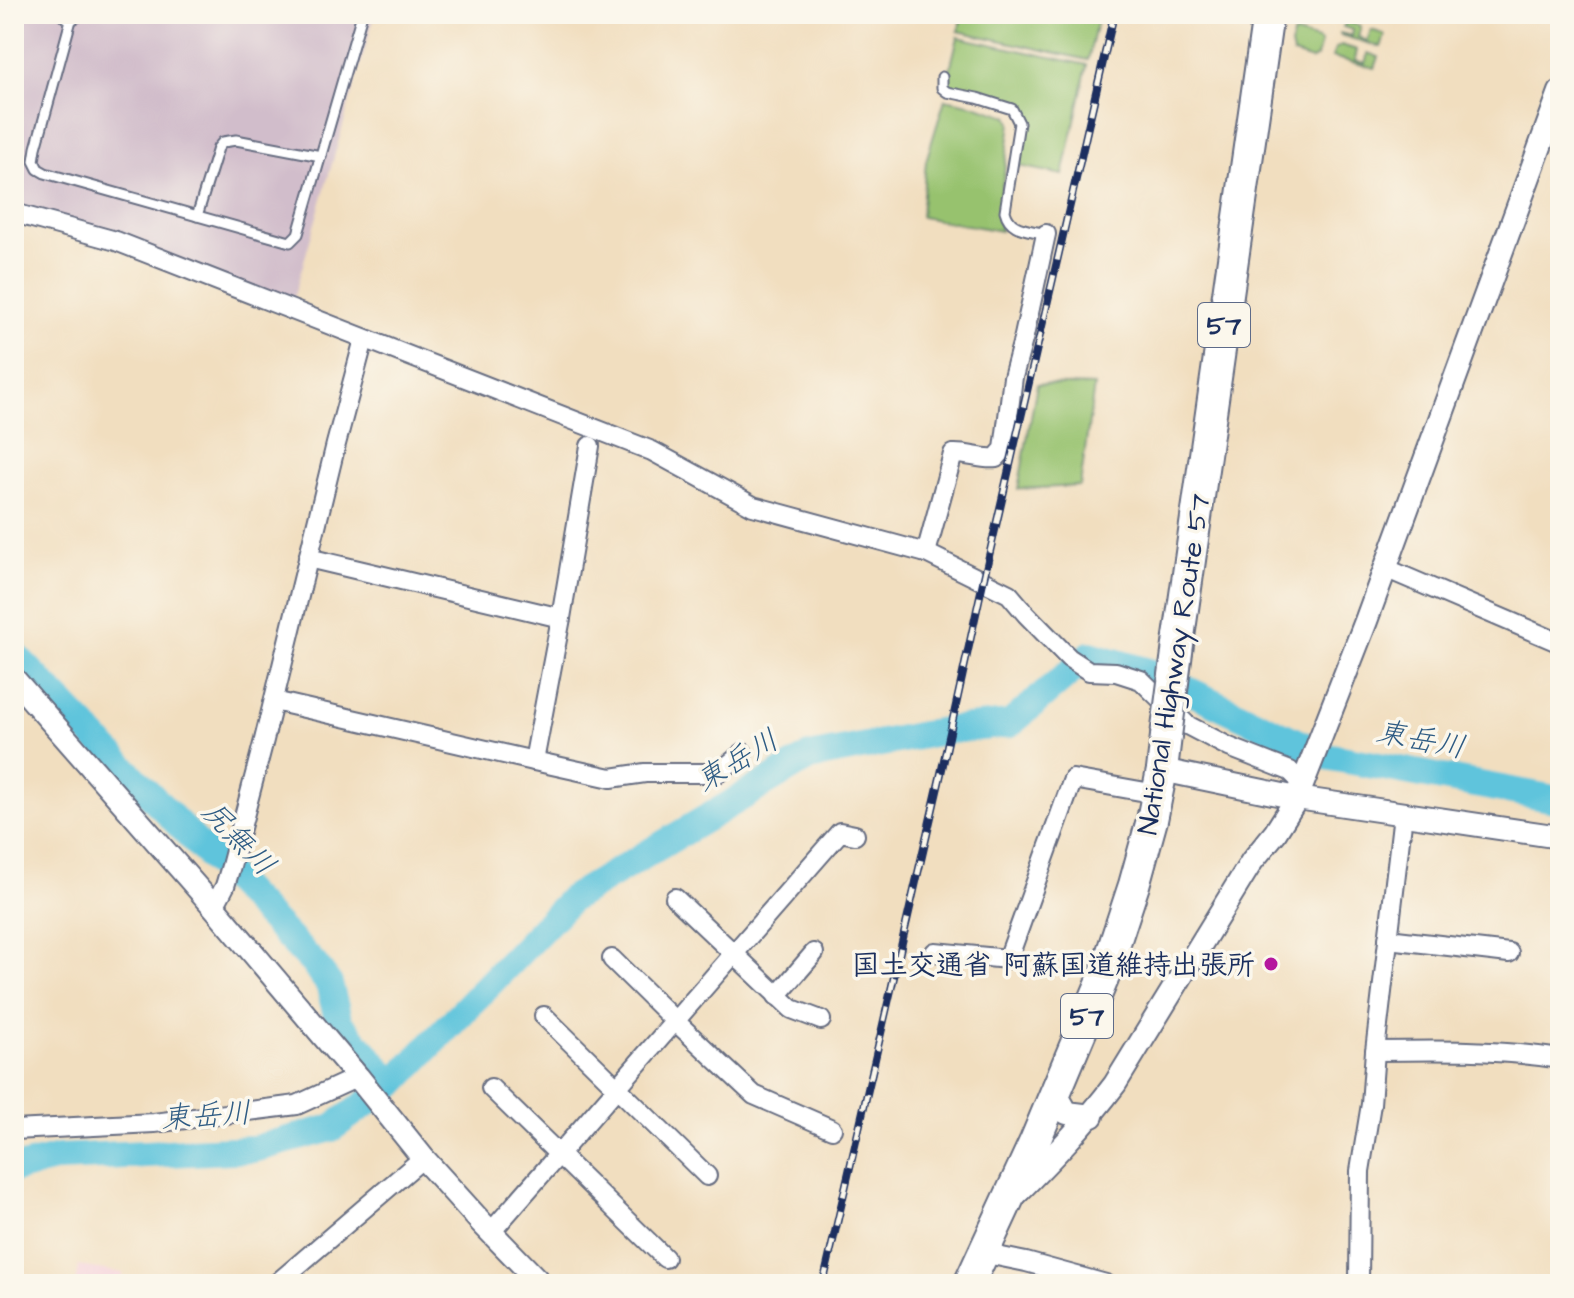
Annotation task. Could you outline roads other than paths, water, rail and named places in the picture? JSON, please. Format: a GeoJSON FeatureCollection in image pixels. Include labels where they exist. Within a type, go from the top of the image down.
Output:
{"type":"FeatureCollection","features":[{"type":"Feature","properties":{"kind":"highway","name":"National Highway Route 57"},"geometry":{"type":"LineString","coordinates":[[969,1284],[1009,1201],[1107,966],[1134,885],[1160,782],[1268,14]]}},
{"type":"Feature","properties":{"kind":"street"},"geometry":{"type":"LineString","coordinates":[[1009,1201],[1092,1116],[1115,1084],[1252,861],[1275,833],[1302,785],[1560,92]]}},
{"type":"Feature","properties":{"kind":"street"},"geometry":{"type":"LineString","coordinates":[[14,213],[116,241],[652,451],[753,506],[926,553],[1009,594],[1069,658],[1089,671],[1116,672],[1141,680],[1187,725],[1229,747],[1290,771],[1302,785]]}},
{"type":"Feature","properties":{"kind":"street"},"geometry":{"type":"LineString","coordinates":[[926,553],[953,454],[988,460],[996,458],[1004,449],[1013,377],[1046,234]]}},
{"type":"Feature","properties":{"kind":"street"},"geometry":{"type":"LineString","coordinates":[[214,907],[231,866],[364,339]]}},
{"type":"Feature","properties":{"kind":"street"},"geometry":{"type":"LineString","coordinates":[[534,761],[590,446]]}},
{"type":"Feature","properties":{"kind":"street"},"geometry":{"type":"LineString","coordinates":[[308,558],[561,618]]}},
{"type":"Feature","properties":{"kind":"street"},"geometry":{"type":"LineString","coordinates":[[1385,568],[1560,643]]}},
{"type":"Feature","properties":{"kind":"street"},"geometry":{"type":"LineString","coordinates":[[14,679],[214,907],[423,1158],[541,1284]]}},
{"type":"Feature","properties":{"kind":"street"},"geometry":{"type":"LineString","coordinates":[[274,701],[611,778],[645,773],[718,773],[743,753]]}},
{"type":"Feature","properties":{"kind":"street"},"geometry":{"type":"LineString","coordinates":[[935,952],[1008,959],[1073,779],[1302,785],[1403,814],[1560,837]]}},
{"type":"Feature","properties":{"kind":"street"},"geometry":{"type":"LineString","coordinates":[[1359,1284],[1360,1171],[1371,1104],[1403,814]]}},
{"type":"Feature","properties":{"kind":"street"},"geometry":{"type":"LineString","coordinates":[[491,1232],[840,832],[855,835]]}},
{"type":"Feature","properties":{"kind":"street"},"geometry":{"type":"LineString","coordinates":[[675,898],[792,1009],[821,1020]]}},
{"type":"Feature","properties":{"kind":"street"},"geometry":{"type":"LineString","coordinates":[[1388,939],[1509,953]]}},
{"type":"Feature","properties":{"kind":"street"},"geometry":{"type":"LineString","coordinates":[[777,996],[814,953]]}},
{"type":"Feature","properties":{"kind":"street"},"geometry":{"type":"LineString","coordinates":[[612,959],[754,1095],[832,1129]]}},
{"type":"Feature","properties":{"kind":"street"},"geometry":{"type":"LineString","coordinates":[[544,1016],[707,1176]]}},
{"type":"Feature","properties":{"kind":"street"},"geometry":{"type":"LineString","coordinates":[[1375,1051],[1465,1051],[1560,1059]]}},
{"type":"Feature","properties":{"kind":"street"},"geometry":{"type":"LineString","coordinates":[[14,1130],[154,1123],[297,1105],[361,1080]]}},
{"type":"Feature","properties":{"kind":"street"},"geometry":{"type":"LineString","coordinates":[[491,1088],[665,1258]]}},
{"type":"Feature","properties":{"kind":"street"},"geometry":{"type":"LineString","coordinates":[[1055,1092],[1067,1113],[1092,1116]]}},
{"type":"Feature","properties":{"kind":"street"},"geometry":{"type":"LineString","coordinates":[[276,1284],[423,1158]]}},
{"type":"Feature","properties":{"kind":"street"},"geometry":{"type":"LineString","coordinates":[[982,1253],[1106,1284]]}},
{"type":"Feature","properties":{"kind":"lane"},"geometry":{"type":"LineString","coordinates":[[60,14],[71,20]]}},
{"type":"Feature","properties":{"kind":"lane"},"geometry":{"type":"LineString","coordinates":[[83,14],[71,20],[36,148],[34,161],[38,169],[290,242],[298,234],[362,14]]}},
{"type":"Feature","properties":{"kind":"lane"},"geometry":{"type":"LineString","coordinates":[[942,77],[942,88],[947,92],[1012,109],[1017,115],[1019,123],[1005,211],[1007,220],[1013,226],[1046,234]]}},
{"type":"Feature","properties":{"kind":"lane"},"geometry":{"type":"LineString","coordinates":[[197,216],[218,148],[223,142],[236,140],[321,156]]}},
{"type":"Feature","properties":{"kind":"waterway","name":"尻無川"},"geometry":{"type":"LineString","coordinates":[[14,654],[314,964],[329,984],[339,1023],[393,1084]]}},
{"type":"Feature","properties":{"kind":"waterway","name":"東岳川"},"geometry":{"type":"LineString","coordinates":[[14,1169],[59,1158],[254,1149],[332,1128],[393,1084],[571,899],[809,757],[949,730],[1010,724],[1090,655],[1152,673],[1326,756],[1560,800]]}},
{"type":"Feature","properties":{"kind":"railway"},"geometry":{"type":"LineString","coordinates":[[823,1284],[1114,14]]}},
{"type":"Feature","properties":{"kind":"place","name":"国土交通省 阿蘇国道維持出張所"},"geometry":{"type":"Point","coordinates":[1271,964]}}]}
